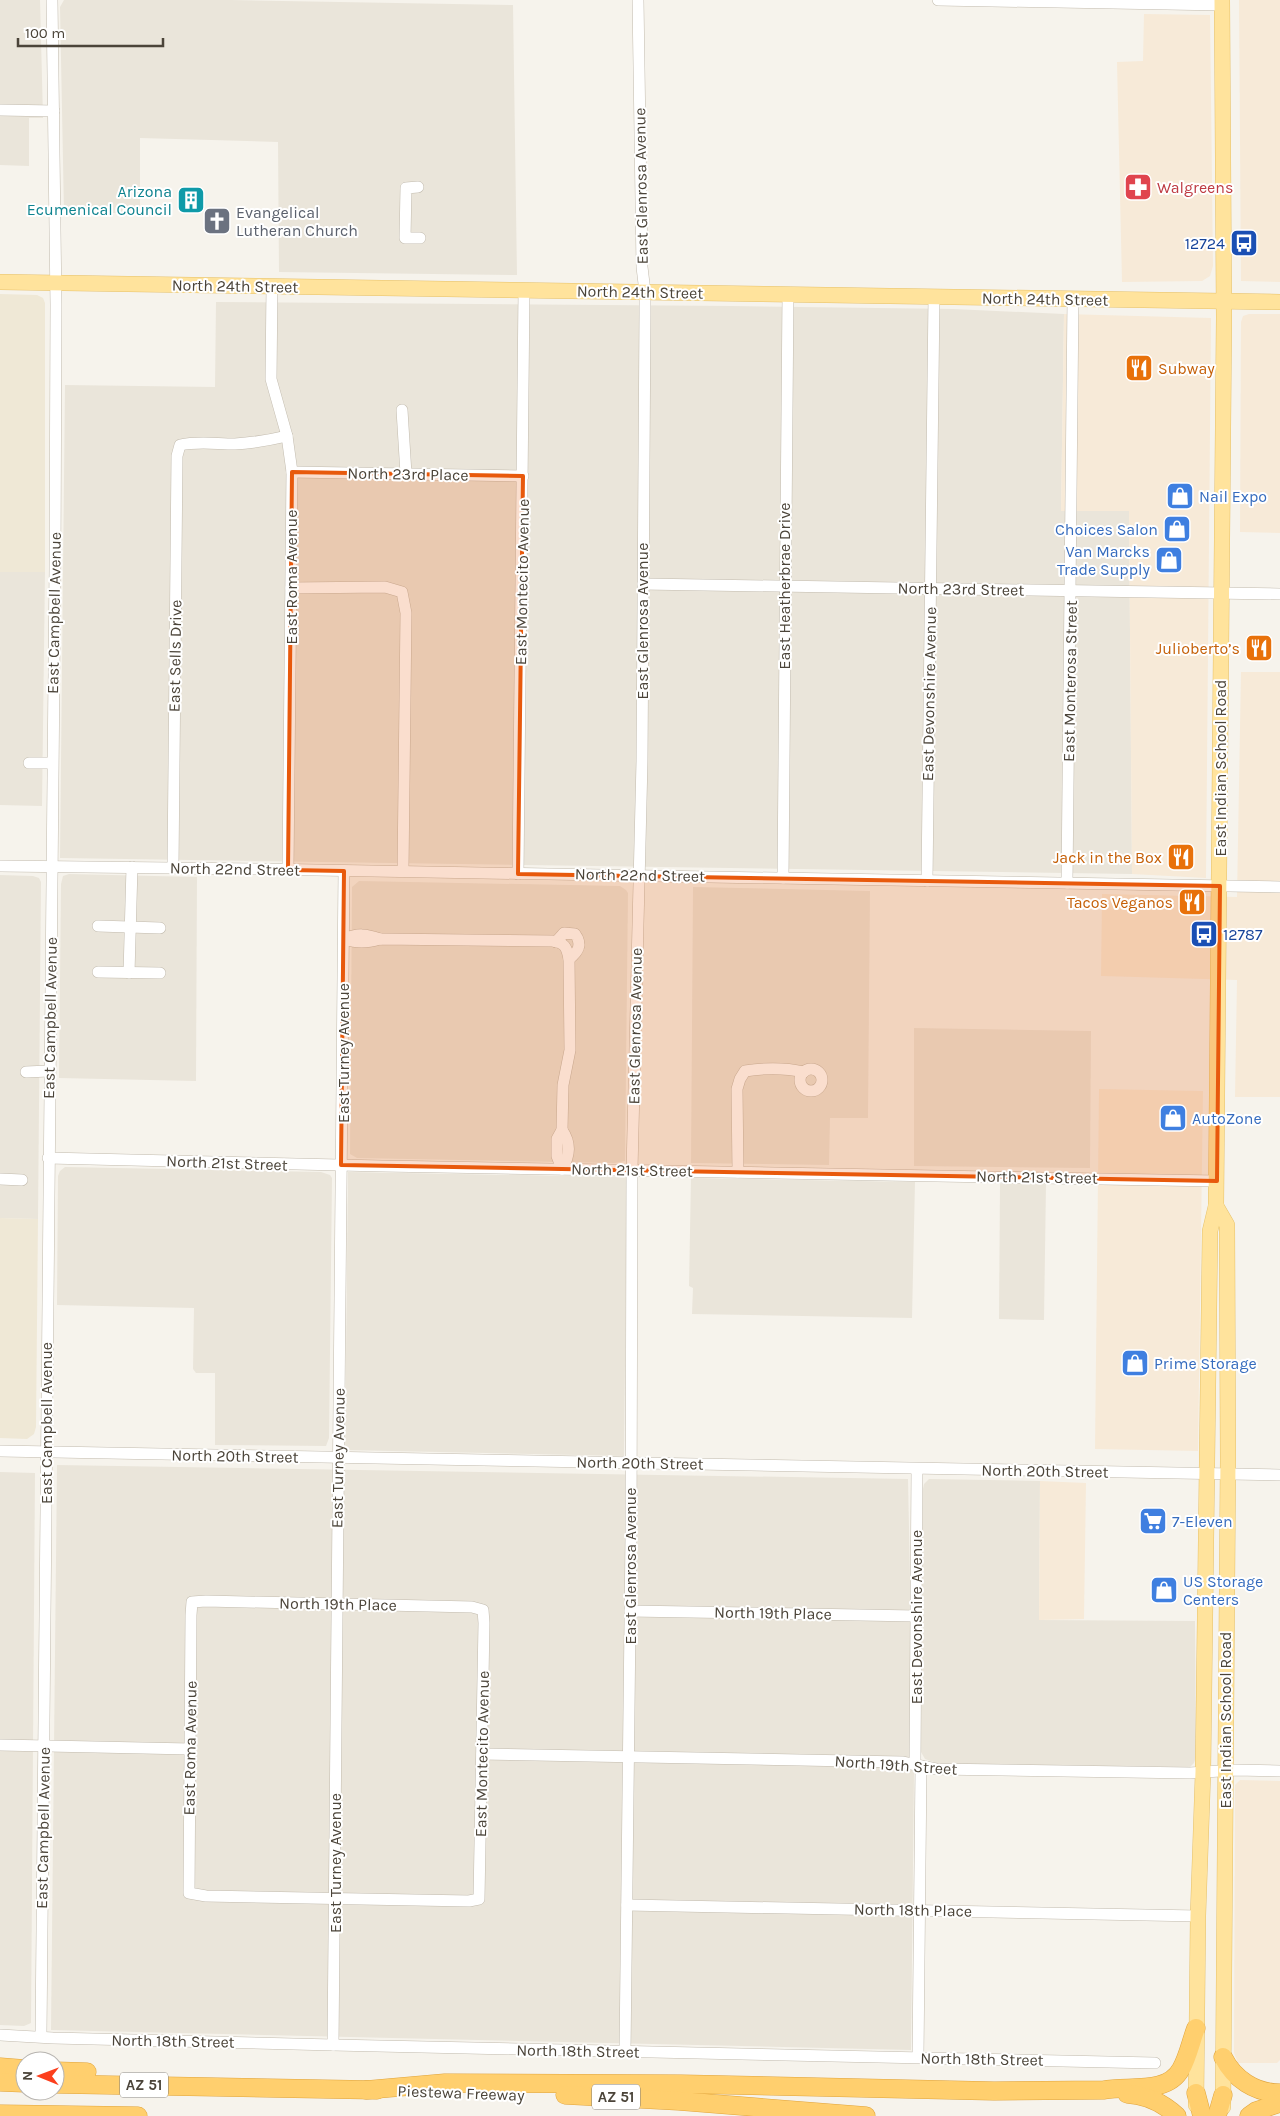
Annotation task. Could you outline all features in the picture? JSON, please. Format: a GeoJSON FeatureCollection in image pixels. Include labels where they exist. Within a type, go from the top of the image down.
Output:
{"type":"FeatureCollection","features":[{"type":"Feature","properties":{"kind":"highway"},"geometry":{"type":"LineString","coordinates":[[1104,2090],[1118,2087],[1153,2086],[1173,2079],[1181,2070],[1196,2028]]}},
{"type":"Feature","properties":{"kind":"highway"},"geometry":{"type":"LineString","coordinates":[[1223,2057],[1232,2072],[1244,2082],[1266,2092],[1280,2093]]}},
{"type":"Feature","properties":{"kind":"highway"},"geometry":{"type":"LineString","coordinates":[[0,2067],[15,2068]]}},
{"type":"Feature","properties":{"kind":"highway"},"geometry":{"type":"LineString","coordinates":[[65,2071],[141,2074],[234,2087]]}},
{"type":"Feature","properties":{"kind":"highway"},"geometry":{"type":"LineString","coordinates":[[0,2082],[15,2083]]}},
{"type":"Feature","properties":{"kind":"highway"},"geometry":{"type":"LineString","coordinates":[[366,2090],[445,2083],[628,2083],[984,2091],[1104,2090],[1149,2098],[1165,2106],[1177,2116]]}},
{"type":"Feature","properties":{"kind":"highway","name":"Piestewa Freeway"},"geometry":{"type":"LineString","coordinates":[[65,2084],[587,2096],[714,2103],[866,2116]]}},
{"type":"Feature","properties":{"kind":"highway"},"geometry":{"type":"LineString","coordinates":[[1196,2093],[1202,2116]]}},
{"type":"Feature","properties":{"kind":"highway"},"geometry":{"type":"LineString","coordinates":[[1217,2116],[1223,2096]]}},
{"type":"Feature","properties":{"kind":"highway"},"geometry":{"type":"LineString","coordinates":[[1249,2116],[1265,2107],[1280,2102]]}},
{"type":"Feature","properties":{"kind":"highway","name":"AZ 51"},"geometry":{"type":"LineString","coordinates":[[0,2114],[138,2116]]}},
{"type":"Feature","properties":{"kind":"main road","name":"East Indian School Road"},"geometry":{"type":"LineString","coordinates":[[1196,2116],[1198,1916],[1203,1772],[1210,1231],[1216,1206],[1217,1181],[1224,301],[1222,2]]}},
{"type":"Feature","properties":{"kind":"main road","name":"North 24th Street"},"geometry":{"type":"LineString","coordinates":[[0,282],[1280,302]]}},
{"type":"Feature","properties":{"kind":"main road","name":"East Indian School Road"},"geometry":{"type":"LineString","coordinates":[[1216,1206],[1226,1225],[1228,1475],[1223,2116]]}},
{"type":"Feature","properties":{"kind":"street","name":"East Campbell Avenue"},"geometry":{"type":"LineString","coordinates":[[41,2036],[55,568],[56,282],[52,0]]}},
{"type":"Feature","properties":{"kind":"street","name":"East Glenrosa Avenue"},"geometry":{"type":"LineString","coordinates":[[625,2052],[629,1757],[632,1170],[638,875],[640,863],[645,292],[642,268],[638,0]]}},
{"type":"Feature","properties":{"kind":"street"},"geometry":{"type":"LineString","coordinates":[[938,0],[1222,2]]}},
{"type":"Feature","properties":{"kind":"street"},"geometry":{"type":"LineString","coordinates":[[0,110],[54,111]]}},
{"type":"Feature","properties":{"kind":"street"},"geometry":{"type":"LineString","coordinates":[[418,188],[406,188],[405,238],[420,238]]}},
{"type":"Feature","properties":{"kind":"street","name":"East Roma Avenue"},"geometry":{"type":"LineString","coordinates":[[272,286],[271,379],[287,436],[292,472],[288,870]]}},
{"type":"Feature","properties":{"kind":"street","name":"East Montecito Avenue"},"geometry":{"type":"LineString","coordinates":[[518,874],[524,291]]}},
{"type":"Feature","properties":{"kind":"street","name":"East Heatherbrae Drive"},"geometry":{"type":"LineString","coordinates":[[783,878],[788,294]]}},
{"type":"Feature","properties":{"kind":"street","name":"East Devonshire Avenue"},"geometry":{"type":"LineString","coordinates":[[927,881],[934,297]]}},
{"type":"Feature","properties":{"kind":"street","name":"East Monterosa Street"},"geometry":{"type":"LineString","coordinates":[[1067,883],[1073,299]]}},
{"type":"Feature","properties":{"kind":"street"},"geometry":{"type":"LineString","coordinates":[[402,410],[406,474]]}},
{"type":"Feature","properties":{"kind":"street","name":"East Sells Drive"},"geometry":{"type":"LineString","coordinates":[[173,868],[177,456],[180,445],[192,442],[240,444],[287,436]]}},
{"type":"Feature","properties":{"kind":"street","name":"North 23rd Place"},"geometry":{"type":"LineString","coordinates":[[292,472],[523,476]]}},
{"type":"Feature","properties":{"kind":"street","name":"North 23rd Street"},"geometry":{"type":"LineString","coordinates":[[642,584],[1280,594]]}},
{"type":"Feature","properties":{"kind":"street"},"geometry":{"type":"LineString","coordinates":[[291,588],[385,587],[402,592],[406,613],[403,871]]}},
{"type":"Feature","properties":{"kind":"street"},"geometry":{"type":"LineString","coordinates":[[30,763],[52,763]]}},
{"type":"Feature","properties":{"kind":"street","name":"North 22nd Street"},"geometry":{"type":"LineString","coordinates":[[0,866],[403,871],[1280,887]]}},
{"type":"Feature","properties":{"kind":"street"},"geometry":{"type":"LineString","coordinates":[[129,973],[132,867]]}},
{"type":"Feature","properties":{"kind":"street","name":"East Turney Avenue"},"geometry":{"type":"LineString","coordinates":[[333,2045],[344,871]]}},
{"type":"Feature","properties":{"kind":"street"},"geometry":{"type":"LineString","coordinates":[[98,926],[160,928]]}},
{"type":"Feature","properties":{"kind":"street"},"geometry":{"type":"LineString","coordinates":[[344,939],[356,934],[366,934],[380,940],[560,942],[565,946],[568,959],[570,1050],[563,1085],[562,1130],[557,1139],[556,1156],[562,1168]]}},
{"type":"Feature","properties":{"kind":"street"},"geometry":{"type":"LineString","coordinates":[[98,972],[160,973]]}},
{"type":"Feature","properties":{"kind":"street"},"geometry":{"type":"LineString","coordinates":[[738,1172],[739,1146],[736,1122],[737,1089],[740,1079],[746,1071],[753,1070],[790,1069],[804,1072]]}},
{"type":"Feature","properties":{"kind":"street"},"geometry":{"type":"LineString","coordinates":[[26,1072],[49,1071]]}},
{"type":"Feature","properties":{"kind":"street","name":"North 21st Street"},"geometry":{"type":"LineString","coordinates":[[48,1158],[1217,1181]]}},
{"type":"Feature","properties":{"kind":"street"},"geometry":{"type":"LineString","coordinates":[[0,1179],[22,1180]]}},
{"type":"Feature","properties":{"kind":"street","name":"North 20th Street"},"geometry":{"type":"LineString","coordinates":[[0,1451],[1280,1475]]}},
{"type":"Feature","properties":{"kind":"street","name":"East Devonshire Avenue"},"geometry":{"type":"LineString","coordinates":[[917,1469],[916,1616],[920,1910],[918,2057]]}},
{"type":"Feature","properties":{"kind":"street","name":"East Roma Avenue"},"geometry":{"type":"LineString","coordinates":[[192,1602],[189,1893],[206,1896],[334,1898]]}},
{"type":"Feature","properties":{"kind":"street","name":"North 19th Place"},"geometry":{"type":"LineString","coordinates":[[192,1602],[472,1607],[483,1610]]}},
{"type":"Feature","properties":{"kind":"street","name":"East Montecito Avenue"},"geometry":{"type":"LineString","coordinates":[[334,1898],[469,1901],[478,1899],[483,1610]]}},
{"type":"Feature","properties":{"kind":"street","name":"North 19th Place"},"geometry":{"type":"LineString","coordinates":[[630,1611],[916,1616]]}},
{"type":"Feature","properties":{"kind":"street"},"geometry":{"type":"LineString","coordinates":[[0,1745],[190,1749]]}},
{"type":"Feature","properties":{"kind":"street","name":"North 19th Street"},"geometry":{"type":"LineString","coordinates":[[482,1754],[918,1765],[936,1769],[1203,1772],[1280,1770]]}},
{"type":"Feature","properties":{"kind":"street","name":"North 18th Place"},"geometry":{"type":"LineString","coordinates":[[627,1905],[1198,1916]]}},
{"type":"Feature","properties":{"kind":"street","name":"North 18th Street"},"geometry":{"type":"LineString","coordinates":[[0,2034],[53,2038],[1155,2063]]}},
{"type":"Feature","properties":{"kind":"highlighted area"},"geometry":{"type":"Polygon","coordinates":[[[292,472],[523,476],[518,874],[1220,886],[1217,1181],[341,1165],[344,871],[288,870],[292,472]]]}},
{"type":"Feature","properties":{"kind":"shaded area"},"geometry":{"type":"Polygon","coordinates":[[[0,0],[40,0],[43,118],[29,118],[29,166],[0,165],[0,0]]]}},
{"type":"Feature","properties":{"kind":"shaded area"},"geometry":{"type":"Polygon","coordinates":[[[64,0],[231,0],[513,5],[517,275],[279,272],[278,142],[140,138],[140,213],[64,213],[60,7],[64,0]]]}},
{"type":"Feature","properties":{"kind":"shaded area"},"geometry":{"type":"Polygon","coordinates":[[[1239,0],[1280,0],[1280,282],[1241,281],[1239,0]]]}},
{"type":"Feature","properties":{"kind":"shaded area"},"geometry":{"type":"Polygon","coordinates":[[[1144,14],[1210,15],[1213,266],[1210,276],[1202,281],[1122,282],[1117,62],[1143,61],[1144,14]]]}},
{"type":"Feature","properties":{"kind":"shaded area"},"geometry":{"type":"Polygon","coordinates":[[[0,294],[37,295],[43,298],[45,303],[45,572],[0,572],[0,294]]]}},
{"type":"Feature","properties":{"kind":"shaded area"},"geometry":{"type":"Polygon","coordinates":[[[216,302],[953,309],[1064,314],[1061,511],[1129,511],[1132,874],[60,858],[65,385],[215,387],[216,302]]]}},
{"type":"Feature","properties":{"kind":"shaded area"},"geometry":{"type":"Polygon","coordinates":[[[1064,314],[1211,318],[1206,878],[1132,874],[1129,511],[1061,511],[1064,314]]]}},
{"type":"Feature","properties":{"kind":"shaded area"},"geometry":{"type":"Polygon","coordinates":[[[1249,314],[1280,314],[1280,533],[1240,532],[1241,322],[1243,316],[1249,314]]]}},
{"type":"Feature","properties":{"kind":"shaded area"},"geometry":{"type":"Polygon","coordinates":[[[0,572],[45,572],[42,806],[0,805],[0,572]]]}},
{"type":"Feature","properties":{"kind":"shaded area"},"geometry":{"type":"Polygon","coordinates":[[[1241,672],[1280,672],[1280,1097],[1235,1097],[1237,980],[1101,976],[1102,894],[1237,897],[1241,672]]]}},
{"type":"Feature","properties":{"kind":"shaded area"},"geometry":{"type":"Polygon","coordinates":[[[69,874],[197,877],[196,1081],[59,1078],[61,884],[63,876],[69,874]]]}},
{"type":"Feature","properties":{"kind":"shaded area"},"geometry":{"type":"Polygon","coordinates":[[[0,875],[33,876],[39,878],[41,882],[38,1219],[0,1218],[0,875]]]}},
{"type":"Feature","properties":{"kind":"shaded area"},"geometry":{"type":"Polygon","coordinates":[[[359,881],[620,886],[626,890],[628,893],[625,1161],[615,1163],[357,1158],[350,1154],[352,887],[359,881]]]}},
{"type":"Feature","properties":{"kind":"shaded area"},"geometry":{"type":"Polygon","coordinates":[[[693,887],[870,891],[868,1118],[830,1118],[829,1165],[691,1163],[693,887]]]}},
{"type":"Feature","properties":{"kind":"shaded area"},"geometry":{"type":"Polygon","coordinates":[[[914,1028],[1091,1031],[1090,1168],[914,1166],[914,1028]]]}},
{"type":"Feature","properties":{"kind":"shaded area"},"geometry":{"type":"Polygon","coordinates":[[[1099,1089],[1203,1091],[1198,1451],[1095,1449],[1099,1089]]]}},
{"type":"Feature","properties":{"kind":"shaded area"},"geometry":{"type":"Polygon","coordinates":[[[65,1167],[321,1172],[330,1175],[332,1178],[329,1438],[326,1446],[215,1445],[215,1373],[196,1373],[193,1369],[194,1308],[57,1305],[58,1176],[65,1167]]]}},
{"type":"Feature","properties":{"kind":"shaded area"},"geometry":{"type":"Polygon","coordinates":[[[348,1172],[627,1177],[624,1456],[345,1450],[348,1172]]]}},
{"type":"Feature","properties":{"kind":"shaded area"},"geometry":{"type":"Polygon","coordinates":[[[691,1178],[915,1182],[912,1318],[692,1314],[693,1288],[689,1286],[691,1178]]]}},
{"type":"Feature","properties":{"kind":"shaded area"},"geometry":{"type":"Polygon","coordinates":[[[1000,1184],[1046,1184],[1044,1320],[999,1319],[1000,1184]]]}},
{"type":"Feature","properties":{"kind":"shaded area"},"geometry":{"type":"Polygon","coordinates":[[[0,1218],[38,1219],[36,1427],[34,1434],[27,1439],[0,1438],[0,1218]]]}},
{"type":"Feature","properties":{"kind":"shaded area"},"geometry":{"type":"Polygon","coordinates":[[[57,1465],[908,1479],[914,1774],[911,2050],[51,2030],[57,1465]]]}},
{"type":"Feature","properties":{"kind":"shaded area"},"geometry":{"type":"Polygon","coordinates":[[[0,1472],[35,1473],[31,2023],[24,2026],[0,2025],[0,1472]]]}},
{"type":"Feature","properties":{"kind":"shaded area"},"geometry":{"type":"Polygon","coordinates":[[[929,1479],[1040,1481],[1039,1620],[1195,1621],[1196,1757],[1190,1767],[939,1764],[925,1759],[921,1752],[923,1489],[924,1484],[929,1479]]]}},
{"type":"Feature","properties":{"kind":"shaded area"},"geometry":{"type":"Polygon","coordinates":[[[1040,1481],[1086,1483],[1084,1619],[1039,1620],[1040,1481]]]}},
{"type":"Feature","properties":{"kind":"shaded area"},"geometry":{"type":"Polygon","coordinates":[[[1240,1780],[1280,1781],[1280,2060],[1277,2063],[1238,2063],[1234,2053],[1235,1785],[1240,1780]]]}},
{"type":"Feature","properties":{"kind":"place","name":"Walgreens"},"geometry":{"type":"Point","coordinates":[1138,187]}},
{"type":"Feature","properties":{"kind":"place","name":"Arizona Ecumenical Council"},"geometry":{"type":"Point","coordinates":[191,200]}},
{"type":"Feature","properties":{"kind":"place","name":"Evangelical Lutheran Church"},"geometry":{"type":"Point","coordinates":[217,221]}},
{"type":"Feature","properties":{"kind":"place","name":"12724"},"geometry":{"type":"Point","coordinates":[1244,243]}},
{"type":"Feature","properties":{"kind":"place","name":"Subway"},"geometry":{"type":"Point","coordinates":[1139,368]}},
{"type":"Feature","properties":{"kind":"place","name":"Nail Expo"},"geometry":{"type":"Point","coordinates":[1180,496]}},
{"type":"Feature","properties":{"kind":"place","name":"Choices Salon"},"geometry":{"type":"Point","coordinates":[1177,529]}},
{"type":"Feature","properties":{"kind":"place","name":"Van Marcks Trade Supply"},"geometry":{"type":"Point","coordinates":[1169,560]}},
{"type":"Feature","properties":{"kind":"place","name":"Julioberto’s"},"geometry":{"type":"Point","coordinates":[1259,648]}},
{"type":"Feature","properties":{"kind":"place","name":"Jack in the Box"},"geometry":{"type":"Point","coordinates":[1181,857]}},
{"type":"Feature","properties":{"kind":"place","name":"Tacos Veganos"},"geometry":{"type":"Point","coordinates":[1192,902]}},
{"type":"Feature","properties":{"kind":"place","name":"12787"},"geometry":{"type":"Point","coordinates":[1204,934]}},
{"type":"Feature","properties":{"kind":"place","name":"AutoZone"},"geometry":{"type":"Point","coordinates":[1173,1118]}},
{"type":"Feature","properties":{"kind":"place","name":"Prime Storage"},"geometry":{"type":"Point","coordinates":[1135,1363]}},
{"type":"Feature","properties":{"kind":"place","name":"7-Eleven"},"geometry":{"type":"Point","coordinates":[1153,1521]}},
{"type":"Feature","properties":{"kind":"place","name":"US Storage Centers"},"geometry":{"type":"Point","coordinates":[1164,1590]}}]}
